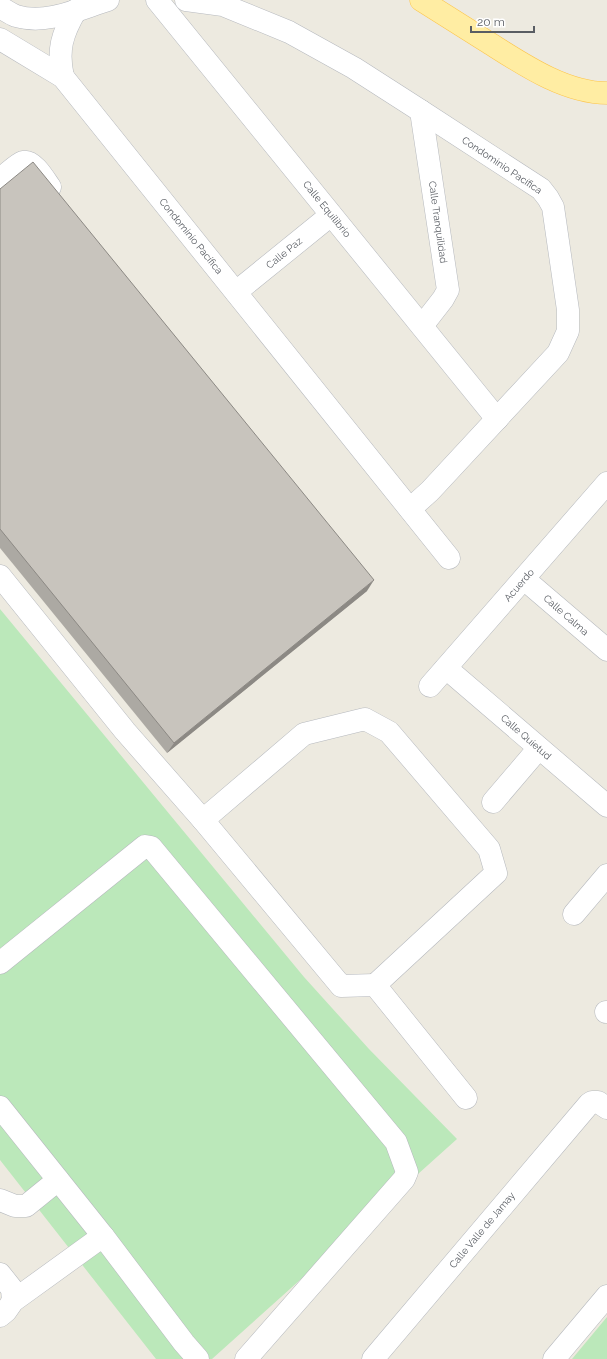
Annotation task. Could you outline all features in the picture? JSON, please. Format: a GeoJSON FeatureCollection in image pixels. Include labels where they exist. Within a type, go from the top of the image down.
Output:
{"type":"FeatureCollection","features":[{"type":"Feature","properties":{"kind":"main road"},"geometry":{"type":"LineString","coordinates":[[421,0],[511,57],[545,76],[575,88],[607,93]]}},
{"type":"Feature","properties":{"kind":"street"},"geometry":{"type":"LineString","coordinates":[[0,7],[15,16],[30,19],[46,19],[108,0]]}},
{"type":"Feature","properties":{"kind":"street","name":"Calle Equilibrio"},"geometry":{"type":"LineString","coordinates":[[157,0],[497,419]]}},
{"type":"Feature","properties":{"kind":"street","name":"Condominio Pacífica"},"geometry":{"type":"LineString","coordinates":[[186,0],[223,5],[289,32],[354,68],[541,189],[553,207],[568,310],[568,331],[558,354],[430,492],[410,509]]}},
{"type":"Feature","properties":{"kind":"street"},"geometry":{"type":"LineString","coordinates":[[63,77],[60,64],[61,45],[66,27],[76,10]]}},
{"type":"Feature","properties":{"kind":"street","name":"Condominio Pacífica"},"geometry":{"type":"LineString","coordinates":[[0,38],[63,77],[449,558]]}},
{"type":"Feature","properties":{"kind":"street","name":"Calle Tranquilidad"},"geometry":{"type":"LineString","coordinates":[[421,110],[448,290],[443,299],[422,326]]}},
{"type":"Feature","properties":{"kind":"street"},"geometry":{"type":"LineString","coordinates":[[0,179],[23,162],[28,162],[35,167],[63,203]]}},
{"type":"Feature","properties":{"kind":"street","name":"Calle Paz"},"geometry":{"type":"LineString","coordinates":[[236,292],[331,214]]}},
{"type":"Feature","properties":{"kind":"street","name":"Acuerdo"},"geometry":{"type":"LineString","coordinates":[[430,686],[604,491]]}},
{"type":"Feature","properties":{"kind":"street"},"geometry":{"type":"LineString","coordinates":[[0,576],[125,732],[203,820],[341,986],[375,985],[496,873],[489,849],[389,732],[364,719],[304,734],[203,820]]}},
{"type":"Feature","properties":{"kind":"street","name":"Calle Calma"},"geometry":{"type":"LineString","coordinates":[[524,579],[607,650]]}},
{"type":"Feature","properties":{"kind":"street","name":"Calle Quietud"},"geometry":{"type":"LineString","coordinates":[[446,668],[607,806]]}},
{"type":"Feature","properties":{"kind":"street"},"geometry":{"type":"LineString","coordinates":[[493,802],[538,748]]}},
{"type":"Feature","properties":{"kind":"street"},"geometry":{"type":"LineString","coordinates":[[0,963],[145,846],[151,847],[396,1142],[407,1172],[404,1179],[246,1359]]}},
{"type":"Feature","properties":{"kind":"street"},"geometry":{"type":"LineString","coordinates":[[574,914],[607,875]]}},
{"type":"Feature","properties":{"kind":"street"},"geometry":{"type":"LineString","coordinates":[[375,985],[466,1098]]}},
{"type":"Feature","properties":{"kind":"street","name":"Calle Valle de Jamay"},"geometry":{"type":"LineString","coordinates":[[373,1359],[584,1110],[600,1105]]}},
{"type":"Feature","properties":{"kind":"street"},"geometry":{"type":"LineString","coordinates":[[0,1108],[103,1236],[198,1359]]}},
{"type":"Feature","properties":{"kind":"street"},"geometry":{"type":"LineString","coordinates":[[0,1200],[15,1206],[26,1206],[58,1180]]}},
{"type":"Feature","properties":{"kind":"street"},"geometry":{"type":"LineString","coordinates":[[7,1308],[103,1236]]}},
{"type":"Feature","properties":{"kind":"street"},"geometry":{"type":"LineString","coordinates":[[0,1274],[12,1289],[7,1308]]}},
{"type":"Feature","properties":{"kind":"street"},"geometry":{"type":"LineString","coordinates":[[554,1359],[607,1296]]}},
{"type":"Feature","properties":{"kind":"green space"},"geometry":{"type":"Polygon","coordinates":[[[0,609],[304,977],[369,1049],[457,1139],[212,1359],[156,1359],[0,1160],[0,609]]]}},
{"type":"Feature","properties":{"kind":"green space"},"geometry":{"type":"Polygon","coordinates":[[[607,1317],[607,1359],[572,1359],[607,1317]]]}},
{"type":"Feature","properties":{"kind":"building"},"geometry":{"type":"Polygon","coordinates":[[[33,162],[374,580],[174,743],[0,529],[0,189],[33,162]]]}}]}
